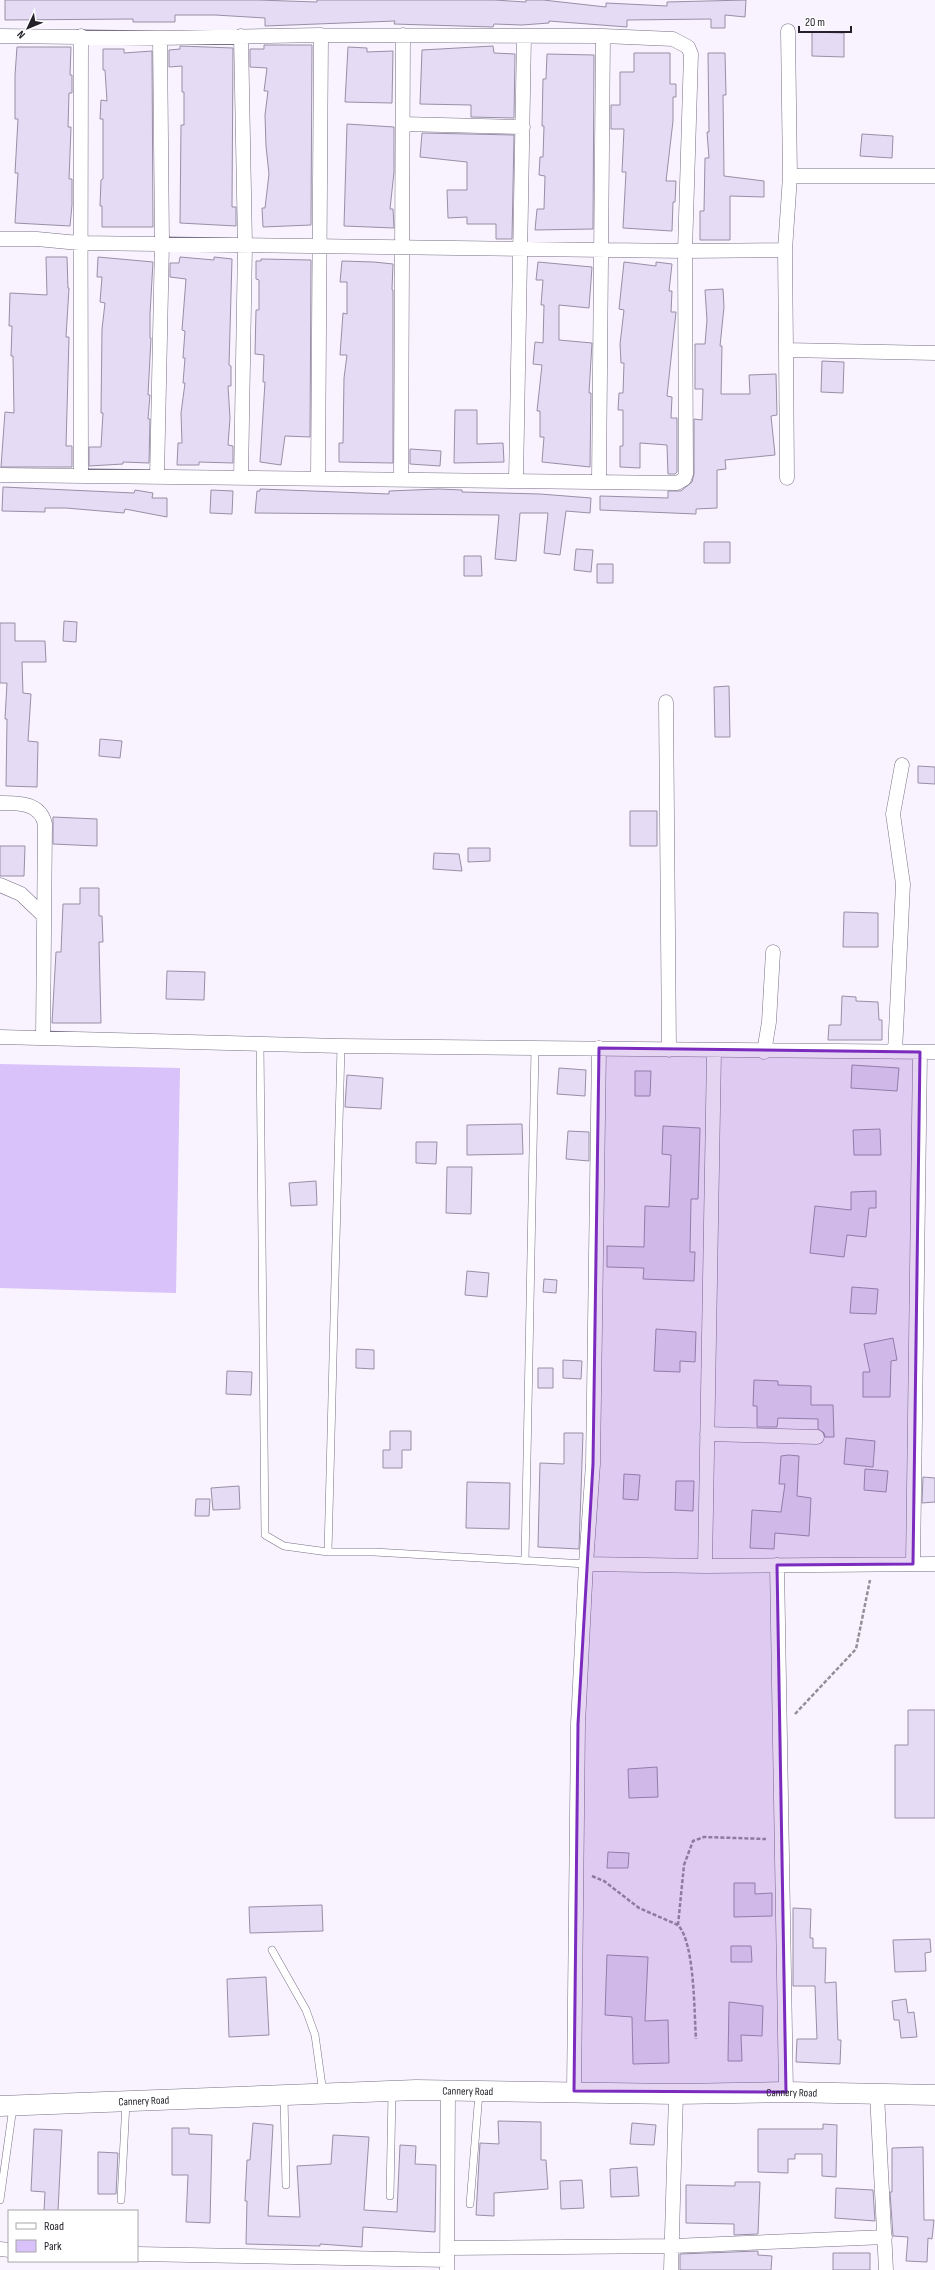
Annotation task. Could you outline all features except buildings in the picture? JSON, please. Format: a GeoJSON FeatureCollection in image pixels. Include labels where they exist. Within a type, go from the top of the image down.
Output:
{"type":"FeatureCollection","features":[{"type":"Feature","properties":{"kind":"main road","name":"Cannery Road"},"geometry":{"type":"LineString","coordinates":[[6,2105],[323,2093],[448,2090],[574,2091],[676,2094],[786,2092],[935,2095]]}},
{"type":"Feature","properties":{"kind":"street"},"geometry":{"type":"LineString","coordinates":[[787,478],[785,250],[790,176],[788,31]]}},
{"type":"Feature","properties":{"kind":"street"},"geometry":{"type":"LineString","coordinates":[[318,478],[321,35]]}},
{"type":"Feature","properties":{"kind":"street"},"geometry":{"type":"LineString","coordinates":[[0,36],[160,38],[321,35],[603,36],[673,39],[688,47],[691,54],[685,251],[686,474],[684,479],[677,483],[0,475]]}},
{"type":"Feature","properties":{"kind":"street"},"geometry":{"type":"LineString","coordinates":[[401,479],[404,35]]}},
{"type":"Feature","properties":{"kind":"street"},"geometry":{"type":"LineString","coordinates":[[80,36],[81,197],[79,243],[81,476]]}},
{"type":"Feature","properties":{"kind":"street"},"geometry":{"type":"LineString","coordinates":[[241,478],[245,245],[242,36]]}},
{"type":"Feature","properties":{"kind":"street"},"geometry":{"type":"LineString","coordinates":[[516,480],[524,36]]}},
{"type":"Feature","properties":{"kind":"street"},"geometry":{"type":"LineString","coordinates":[[599,481],[603,36]]}},
{"type":"Feature","properties":{"kind":"street"},"geometry":{"type":"LineString","coordinates":[[157,477],[162,243],[160,38]]}},
{"type":"Feature","properties":{"kind":"street"},"geometry":{"type":"LineString","coordinates":[[403,124],[523,127]]}},
{"type":"Feature","properties":{"kind":"street"},"geometry":{"type":"LineString","coordinates":[[790,176],[935,176]]}},
{"type":"Feature","properties":{"kind":"street"},"geometry":{"type":"LineString","coordinates":[[0,240],[37,239],[79,243],[601,250],[785,250]]}},
{"type":"Feature","properties":{"kind":"street"},"geometry":{"type":"LineString","coordinates":[[786,350],[935,353]]}},
{"type":"Feature","properties":{"kind":"street"},"geometry":{"type":"LineString","coordinates":[[666,702],[669,1050]]}},
{"type":"Feature","properties":{"kind":"street"},"geometry":{"type":"LineString","coordinates":[[895,1052],[903,884],[893,814],[902,765]]}},
{"type":"Feature","properties":{"kind":"street"},"geometry":{"type":"LineString","coordinates":[[0,803],[30,806],[43,817],[42,1038]]}},
{"type":"Feature","properties":{"kind":"street"},"geometry":{"type":"LineString","coordinates":[[0,885],[21,894],[43,916]]}},
{"type":"Feature","properties":{"kind":"street"},"geometry":{"type":"LineString","coordinates":[[764,1052],[770,1007],[773,952]]}},
{"type":"Feature","properties":{"kind":"street"},"geometry":{"type":"LineString","coordinates":[[0,1037],[340,1046],[598,1048],[714,1052],[935,1052]]}},
{"type":"Feature","properties":{"kind":"street"},"geometry":{"type":"LineString","coordinates":[[574,2091],[578,1724],[586,1564],[593,1464],[598,1048]]}},
{"type":"Feature","properties":{"kind":"street"},"geometry":{"type":"LineString","coordinates":[[705,1566],[714,1052]]}},
{"type":"Feature","properties":{"kind":"street"},"geometry":{"type":"LineString","coordinates":[[913,1564],[920,1052]]}},
{"type":"Feature","properties":{"kind":"street"},"geometry":{"type":"LineString","coordinates":[[707,1434],[817,1437]]}},
{"type":"Feature","properties":{"kind":"street"},"geometry":{"type":"LineString","coordinates":[[586,1564],[705,1566],[935,1564]]}},
{"type":"Feature","properties":{"kind":"street"},"geometry":{"type":"LineString","coordinates":[[777,1565],[786,2092]]}},
{"type":"Feature","properties":{"kind":"street"},"geometry":{"type":"LineString","coordinates":[[447,2259],[448,2090]]}},
{"type":"Feature","properties":{"kind":"street"},"geometry":{"type":"LineString","coordinates":[[671,2270],[673,2246],[676,2094]]}},
{"type":"Feature","properties":{"kind":"street"},"geometry":{"type":"LineString","coordinates":[[877,2094],[886,2270]]}},
{"type":"Feature","properties":{"kind":"street"},"geometry":{"type":"LineString","coordinates":[[138,2254],[447,2259],[673,2246],[885,2237]]}},
{"type":"Feature","properties":{"kind":"lane"},"geometry":{"type":"LineString","coordinates":[[260,1044],[265,1535],[284,1546],[328,1552],[374,1552],[586,1564]]}},
{"type":"Feature","properties":{"kind":"lane"},"geometry":{"type":"LineString","coordinates":[[328,1552],[340,1046]]}},
{"type":"Feature","properties":{"kind":"lane"},"geometry":{"type":"LineString","coordinates":[[525,1561],[535,1048]]}},
{"type":"Feature","properties":{"kind":"lane"},"geometry":{"type":"LineString","coordinates":[[272,1950],[306,2010],[315,2035],[323,2093]]}},
{"type":"Feature","properties":{"kind":"lane"},"geometry":{"type":"LineString","coordinates":[[390,2196],[392,2091]]}},
{"type":"Feature","properties":{"kind":"lane"},"geometry":{"type":"LineString","coordinates":[[470,2204],[479,2091]]}},
{"type":"Feature","properties":{"kind":"lane"},"geometry":{"type":"LineString","coordinates":[[284,2095],[286,2185]]}},
{"type":"Feature","properties":{"kind":"lane"},"geometry":{"type":"LineString","coordinates":[[121,2200],[126,2101]]}},
{"type":"Feature","properties":{"kind":"lane"},"geometry":{"type":"LineString","coordinates":[[0,2200],[7,2160],[6,2105]]}},
{"type":"Feature","properties":{"kind":"path"},"geometry":{"type":"LineString","coordinates":[[780,1729],[856,1649],[873,1564]]}},
{"type":"Feature","properties":{"kind":"path"},"geometry":{"type":"LineString","coordinates":[[696,2039],[689,1944],[678,1925],[684,1864],[693,1841],[704,1837],[782,1840]]}},
{"type":"Feature","properties":{"kind":"path"},"geometry":{"type":"LineString","coordinates":[[576,1868],[604,1881],[639,1908],[678,1925]]}},
{"type":"Feature","properties":{"kind":"highlighted area"},"geometry":{"type":"Polygon","coordinates":[[[599,1048],[920,1052],[913,1564],[777,1565],[786,2092],[574,2091],[578,1724],[593,1464],[599,1048]]]}},
{"type":"Feature","properties":{"kind":"green space"},"geometry":{"type":"Polygon","coordinates":[[[0,1064],[180,1068],[176,1293],[0,1288],[0,1064]]]}}]}
